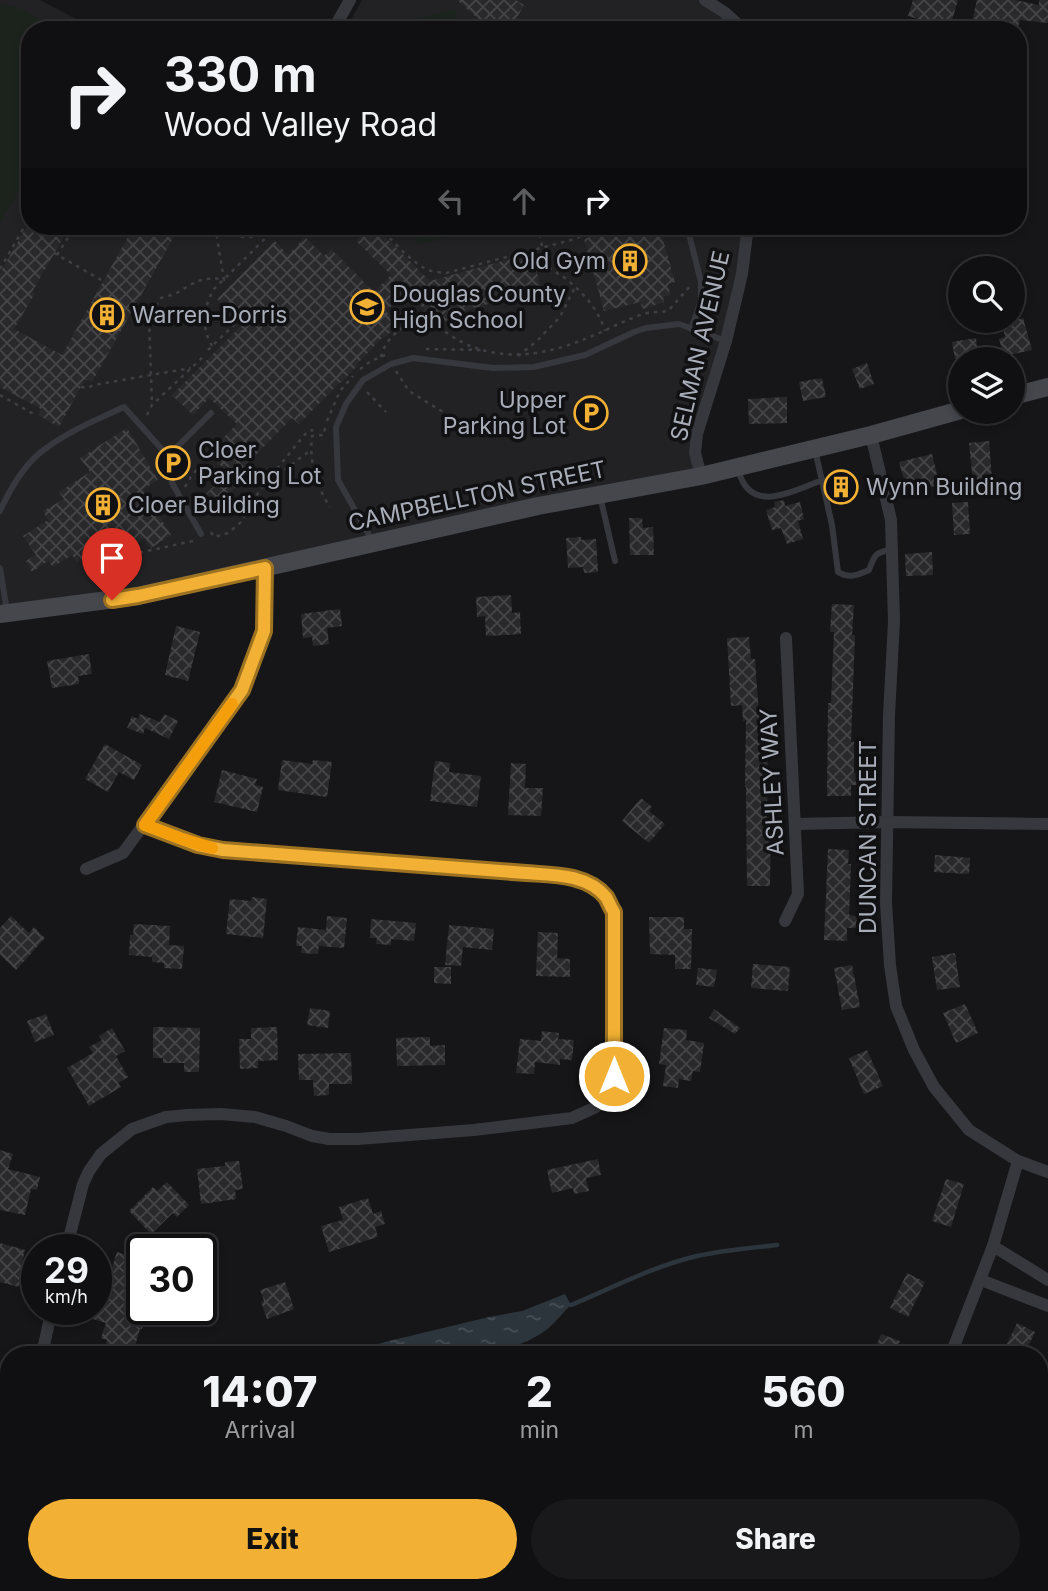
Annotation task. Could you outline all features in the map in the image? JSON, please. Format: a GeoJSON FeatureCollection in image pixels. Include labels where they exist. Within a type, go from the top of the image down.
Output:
{"type":"FeatureCollection","features":[{"type":"Feature","properties":{"kind":"main road"},"geometry":{"type":"LineString","coordinates":[[1025,393],[1048,387]]}},
{"type":"Feature","properties":{"kind":"main road","name":"CAMPBELLTON STREET"},"geometry":{"type":"LineString","coordinates":[[4,613],[138,596],[538,506],[701,476],[948,414]]}},
{"type":"Feature","properties":{"kind":"street"},"geometry":{"type":"LineString","coordinates":[[338,21],[350,0]]}},
{"type":"Feature","properties":{"kind":"street"},"geometry":{"type":"LineString","coordinates":[[705,0],[734,21]]}},
{"type":"Feature","properties":{"kind":"street","name":"SELMAN AVENUE"},"geometry":{"type":"LineString","coordinates":[[701,476],[695,453],[696,434],[726,341],[742,274],[747,235]]}},
{"type":"Feature","properties":{"kind":"street","name":"DUNCAN STREET"},"geometry":{"type":"LineString","coordinates":[[871,435],[891,520],[894,621],[889,715],[886,903],[896,1006],[914,1050],[934,1087],[969,1129],[1018,1161],[1048,1172]]}},
{"type":"Feature","properties":{"kind":"street"},"geometry":{"type":"LineString","coordinates":[[86,869],[123,853],[242,690],[264,631],[265,568]]}},
{"type":"Feature","properties":{"kind":"street","name":"ASHLEY WAY"},"geometry":{"type":"LineString","coordinates":[[785,921],[798,894],[786,638]]}},
{"type":"Feature","properties":{"kind":"street"},"geometry":{"type":"LineString","coordinates":[[794,824],[1048,824]]}},
{"type":"Feature","properties":{"kind":"street"},"geometry":{"type":"LineString","coordinates":[[70,1234],[83,1184],[101,1154],[132,1129],[166,1117],[221,1114],[255,1117],[329,1139],[474,1130],[572,1118],[596,1107],[607,1095],[614,1076],[614,912],[605,896],[587,882],[562,876],[223,850],[198,845],[145,825]]}},
{"type":"Feature","properties":{"kind":"street"},"geometry":{"type":"LineString","coordinates":[[954,1346],[993,1246],[1018,1161]]}},
{"type":"Feature","properties":{"kind":"street"},"geometry":{"type":"LineString","coordinates":[[993,1246],[1048,1280]]}},
{"type":"Feature","properties":{"kind":"street"},"geometry":{"type":"LineString","coordinates":[[981,1280],[1048,1306]]}},
{"type":"Feature","properties":{"kind":"street"},"geometry":{"type":"LineString","coordinates":[[44,1346],[48,1325]]}},
{"type":"Feature","properties":{"kind":"lane"},"geometry":{"type":"LineString","coordinates":[[689,235],[701,282],[701,301],[691,329]]}},
{"type":"Feature","properties":{"kind":"lane"},"geometry":{"type":"LineString","coordinates":[[374,543],[338,480],[336,427],[346,404],[363,380],[391,364],[413,358],[493,368],[534,368],[585,355],[634,331],[655,326],[679,324],[726,341]]}},
{"type":"Feature","properties":{"kind":"lane"},"geometry":{"type":"LineString","coordinates":[[0,512],[19,478],[45,449],[83,426],[124,407],[168,456],[172,483],[199,537]]}},
{"type":"Feature","properties":{"kind":"lane"},"geometry":{"type":"LineString","coordinates":[[168,456],[211,413]]}},
{"type":"Feature","properties":{"kind":"lane"},"geometry":{"type":"LineString","coordinates":[[815,448],[832,525],[838,572],[844,576],[855,576],[869,570],[878,552],[892,550]]}},
{"type":"Feature","properties":{"kind":"lane"},"geometry":{"type":"LineString","coordinates":[[738,467],[741,481],[760,496],[778,497],[823,480]]}},
{"type":"Feature","properties":{"kind":"lane"},"geometry":{"type":"LineString","coordinates":[[600,494],[615,561]]}},
{"type":"Feature","properties":{"kind":"lane"},"geometry":{"type":"LineString","coordinates":[[0,568],[4,613]]}},
{"type":"Feature","properties":{"kind":"path"},"geometry":{"type":"LineString","coordinates":[[0,269],[21,233]]}},
{"type":"Feature","properties":{"kind":"path"},"geometry":{"type":"LineString","coordinates":[[74,235],[67,239],[56,254],[103,281]]}},
{"type":"Feature","properties":{"kind":"path"},"geometry":{"type":"LineString","coordinates":[[218,235],[223,280]]}},
{"type":"Feature","properties":{"kind":"path"},"geometry":{"type":"LineString","coordinates":[[231,235],[248,238],[261,235]]}},
{"type":"Feature","properties":{"kind":"path"},"geometry":{"type":"LineString","coordinates":[[212,346],[206,336],[207,301],[214,289],[268,235]]}},
{"type":"Feature","properties":{"kind":"path"},"geometry":{"type":"LineString","coordinates":[[387,235],[425,269],[446,273],[584,235]]}},
{"type":"Feature","properties":{"kind":"path"},"geometry":{"type":"LineString","coordinates":[[540,235],[553,271],[575,287],[598,312],[605,331]]}},
{"type":"Feature","properties":{"kind":"path"},"geometry":{"type":"LineString","coordinates":[[156,306],[161,298],[175,294],[197,281],[213,278],[223,280]]}},
{"type":"Feature","properties":{"kind":"path"},"geometry":{"type":"LineString","coordinates":[[432,321],[454,338],[490,353],[518,356],[537,354],[605,331],[647,313],[668,311],[692,284]]}},
{"type":"Feature","properties":{"kind":"path"},"geometry":{"type":"LineString","coordinates":[[518,356],[560,317],[575,287]]}},
{"type":"Feature","properties":{"kind":"path"},"geometry":{"type":"LineString","coordinates":[[151,312],[152,405]]}},
{"type":"Feature","properties":{"kind":"path"},"geometry":{"type":"LineString","coordinates":[[208,350],[239,320]]}},
{"type":"Feature","properties":{"kind":"path"},"geometry":{"type":"LineString","coordinates":[[381,357],[383,347],[401,330],[411,324],[424,323]]}},
{"type":"Feature","properties":{"kind":"path"},"geometry":{"type":"LineString","coordinates":[[423,349],[482,350]]}},
{"type":"Feature","properties":{"kind":"path"},"geometry":{"type":"LineString","coordinates":[[312,436],[324,435],[329,415],[340,391],[363,367],[391,353]]}},
{"type":"Feature","properties":{"kind":"path"},"geometry":{"type":"LineString","coordinates":[[147,415],[152,405],[204,355]]}},
{"type":"Feature","properties":{"kind":"path"},"geometry":{"type":"LineString","coordinates":[[391,364],[409,391],[436,409],[476,430],[497,427]]}},
{"type":"Feature","properties":{"kind":"path"},"geometry":{"type":"LineString","coordinates":[[82,387],[191,368]]}},
{"type":"Feature","properties":{"kind":"path"},"geometry":{"type":"LineString","coordinates":[[367,392],[386,412]]}},
{"type":"Feature","properties":{"kind":"path"},"geometry":{"type":"LineString","coordinates":[[0,395],[37,416]]}},
{"type":"Feature","properties":{"kind":"path"},"geometry":{"type":"LineString","coordinates":[[209,530],[214,537],[228,533],[237,526],[260,490],[307,432],[312,430],[312,452],[318,484],[330,507]]}},
{"type":"Feature","properties":{"kind":"path"},"geometry":{"type":"LineString","coordinates":[[186,493],[185,487],[192,475],[223,442]]}},
{"type":"Feature","properties":{"kind":"path"},"geometry":{"type":"LineString","coordinates":[[265,485],[312,452]]}},
{"type":"Feature","properties":{"kind":"path"},"geometry":{"type":"LineString","coordinates":[[94,553],[99,561],[106,560],[199,537]]}},
{"type":"Feature","properties":{"kind":"shaded area","name":"Douglas County High School"},"geometry":{"type":"Polygon","coordinates":[[[0,0],[40,0],[80,21],[21,21],[21,235],[747,235],[742,274],[697,434],[701,476],[265,568],[0,609],[0,0]]]}},
{"type":"Feature","properties":{"kind":"shaded area"},"geometry":{"type":"Polygon","coordinates":[[[362,0],[705,0],[732,21],[350,21],[362,0]]]}},
{"type":"Feature","properties":{"kind":"shaded area"},"geometry":{"type":"Polygon","coordinates":[[[0,4],[28,12],[41,21],[21,21],[21,187],[0,224],[0,4]]]}},
{"type":"Feature","properties":{"kind":"shaded area"},"geometry":{"type":"Polygon","coordinates":[[[455,9],[458,21],[408,21],[455,9]]]}},
{"type":"Feature","properties":{"kind":"shaded area"},"geometry":{"type":"Polygon","coordinates":[[[415,235],[454,235],[418,245],[415,235]]]}},
{"type":"Feature","properties":{"kind":"water"},"geometry":{"type":"Polygon","coordinates":[[[565,1294],[571,1305],[545,1331],[514,1346],[372,1346],[489,1317],[522,1311],[565,1294]]]}},
{"type":"Feature","properties":{"kind":"building"},"geometry":{"type":"Polygon","coordinates":[[[457,0],[516,0],[524,5],[515,21],[481,21],[457,0]]]}},
{"type":"Feature","properties":{"kind":"building"},"geometry":{"type":"Polygon","coordinates":[[[913,0],[958,0],[952,21],[925,21],[908,16],[913,0]]]}},
{"type":"Feature","properties":{"kind":"building"},"geometry":{"type":"Polygon","coordinates":[[[977,0],[1015,0],[1039,5],[1039,0],[1048,0],[1048,23],[1020,20],[972,21],[977,0]]]}},
{"type":"Feature","properties":{"kind":"building","name":"Warren-Dorris"},"geometry":{"type":"Polygon","coordinates":[[[22,235],[65,235],[14,329],[62,355],[129,235],[175,235],[92,382],[85,379],[59,427],[38,415],[41,409],[0,387],[0,273],[22,235]]]}},
{"type":"Feature","properties":{"kind":"building"},"geometry":{"type":"Polygon","coordinates":[[[362,235],[383,235],[430,281],[532,253],[541,289],[453,314],[442,325],[434,318],[427,326],[418,317],[425,310],[407,291],[386,311],[399,324],[383,337],[299,424],[292,418],[243,468],[249,474],[214,509],[202,498],[228,472],[211,457],[225,444],[221,440],[237,424],[209,398],[193,415],[172,395],[243,324],[217,299],[275,241],[288,255],[305,237],[324,256],[331,249],[374,292],[391,275],[356,241],[362,235]]]}},
{"type":"Feature","properties":{"kind":"building","name":"Old Gym"},"geometry":{"type":"Polygon","coordinates":[[[596,235],[662,235],[675,282],[668,284],[670,295],[663,297],[664,302],[643,309],[640,302],[604,311],[584,239],[596,235]]]}},
{"type":"Feature","properties":{"kind":"building"},"geometry":{"type":"Polygon","coordinates":[[[1025,325],[1032,350],[1025,352],[1025,347],[1001,347],[999,339],[1005,337],[1004,333],[1025,333],[1025,325]]]}},
{"type":"Feature","properties":{"kind":"building"},"geometry":{"type":"Polygon","coordinates":[[[976,338],[977,347],[953,347],[952,342],[976,338]]]}},
{"type":"Feature","properties":{"kind":"building"},"geometry":{"type":"Polygon","coordinates":[[[867,363],[874,384],[860,389],[852,369],[867,363]]]}},
{"type":"Feature","properties":{"kind":"building"},"geometry":{"type":"Polygon","coordinates":[[[822,378],[826,397],[803,401],[799,382],[822,378]]]}},
{"type":"Feature","properties":{"kind":"building"},"geometry":{"type":"Polygon","coordinates":[[[787,397],[787,423],[749,424],[748,399],[787,397]]]}},
{"type":"Feature","properties":{"kind":"building","name":"Cloer Building"},"geometry":{"type":"Polygon","coordinates":[[[127,428],[158,480],[143,489],[171,535],[151,548],[145,538],[125,551],[121,545],[101,557],[97,551],[77,563],[72,555],[53,567],[48,561],[32,572],[26,561],[36,555],[23,536],[48,520],[43,511],[64,499],[59,492],[90,472],[80,458],[127,428]]]}},
{"type":"Feature","properties":{"kind":"building"},"geometry":{"type":"Polygon","coordinates":[[[989,441],[992,480],[973,482],[969,443],[989,441]]]}},
{"type":"Feature","properties":{"kind":"building"},"geometry":{"type":"Polygon","coordinates":[[[932,454],[940,486],[907,490],[899,462],[932,454]]]}},
{"type":"Feature","properties":{"kind":"building","name":"Wynn Building"},"geometry":{"type":"Polygon","coordinates":[[[846,476],[849,495],[836,497],[833,479],[846,476]]]}},
{"type":"Feature","properties":{"kind":"building"},"geometry":{"type":"Polygon","coordinates":[[[784,500],[785,506],[800,502],[804,519],[798,521],[803,539],[787,544],[781,528],[772,530],[766,510],[775,507],[774,502],[784,500]]]}},
{"type":"Feature","properties":{"kind":"building"},"geometry":{"type":"Polygon","coordinates":[[[968,502],[970,534],[954,535],[952,503],[968,502]]]}},
{"type":"Feature","properties":{"kind":"building"},"geometry":{"type":"Polygon","coordinates":[[[629,518],[642,518],[643,528],[653,527],[654,555],[630,555],[629,518]]]}},
{"type":"Feature","properties":{"kind":"building"},"geometry":{"type":"Polygon","coordinates":[[[581,537],[581,540],[596,539],[598,572],[584,573],[583,567],[568,568],[566,538],[581,537]]]}},
{"type":"Feature","properties":{"kind":"building"},"geometry":{"type":"Polygon","coordinates":[[[932,552],[933,575],[906,576],[905,554],[932,552]]]}},
{"type":"Feature","properties":{"kind":"building"},"geometry":{"type":"Polygon","coordinates":[[[511,595],[512,613],[520,612],[521,634],[486,636],[485,616],[477,617],[476,597],[511,595]]]}},
{"type":"Feature","properties":{"kind":"building"},"geometry":{"type":"Polygon","coordinates":[[[832,604],[854,605],[851,742],[854,742],[854,773],[857,773],[857,785],[851,785],[851,796],[827,796],[828,703],[831,703],[834,632],[830,632],[832,604]]]}},
{"type":"Feature","properties":{"kind":"building"},"geometry":{"type":"Polygon","coordinates":[[[340,609],[342,626],[327,628],[329,644],[313,646],[312,637],[303,638],[301,614],[340,609]]]}},
{"type":"Feature","properties":{"kind":"building"},"geometry":{"type":"Polygon","coordinates":[[[176,626],[200,632],[188,681],[165,675],[176,626]]]}},
{"type":"Feature","properties":{"kind":"building"},"geometry":{"type":"Polygon","coordinates":[[[749,637],[751,659],[755,659],[760,730],[768,730],[767,822],[771,822],[770,886],[747,886],[746,720],[743,721],[742,705],[731,706],[727,638],[749,637]]]}},
{"type":"Feature","properties":{"kind":"building"},"geometry":{"type":"Polygon","coordinates":[[[89,654],[92,674],[78,676],[79,684],[52,688],[47,661],[89,654]]]}},
{"type":"Feature","properties":{"kind":"building"},"geometry":{"type":"Polygon","coordinates":[[[140,714],[160,722],[164,714],[178,721],[169,739],[145,728],[143,734],[127,728],[132,716],[138,719],[140,714]]]}},
{"type":"Feature","properties":{"kind":"building"},"geometry":{"type":"Polygon","coordinates":[[[105,744],[142,765],[134,780],[119,772],[108,792],[85,779],[105,744]]]}},
{"type":"Feature","properties":{"kind":"building"},"geometry":{"type":"Polygon","coordinates":[[[282,760],[312,764],[313,760],[332,762],[327,797],[278,790],[282,760]]]}},
{"type":"Feature","properties":{"kind":"building"},"geometry":{"type":"Polygon","coordinates":[[[435,761],[450,763],[449,772],[481,776],[477,807],[430,801],[435,761]]]}},
{"type":"Feature","properties":{"kind":"building"},"geometry":{"type":"Polygon","coordinates":[[[511,763],[526,764],[525,788],[543,788],[541,816],[508,815],[511,763]]]}},
{"type":"Feature","properties":{"kind":"building"},"geometry":{"type":"Polygon","coordinates":[[[222,770],[257,779],[255,785],[263,787],[257,812],[214,802],[222,770]]]}},
{"type":"Feature","properties":{"kind":"building"},"geometry":{"type":"Polygon","coordinates":[[[641,798],[652,807],[649,811],[665,824],[649,843],[622,821],[641,798]]]}},
{"type":"Feature","properties":{"kind":"building"},"geometry":{"type":"Polygon","coordinates":[[[828,849],[849,850],[849,915],[857,916],[856,928],[847,928],[847,941],[824,940],[828,849]]]}},
{"type":"Feature","properties":{"kind":"building"},"geometry":{"type":"Polygon","coordinates":[[[935,855],[970,858],[969,874],[934,872],[935,855]]]}},
{"type":"Feature","properties":{"kind":"building"},"geometry":{"type":"Polygon","coordinates":[[[252,897],[267,899],[263,938],[226,934],[230,899],[251,901],[252,897]]]}},
{"type":"Feature","properties":{"kind":"building"},"geometry":{"type":"Polygon","coordinates":[[[11,916],[29,933],[34,927],[45,938],[16,970],[0,955],[0,928],[11,916]]]}},
{"type":"Feature","properties":{"kind":"building"},"geometry":{"type":"Polygon","coordinates":[[[327,916],[347,918],[344,948],[319,946],[318,954],[301,953],[302,946],[296,946],[298,927],[326,930],[327,916]]]}},
{"type":"Feature","properties":{"kind":"building"},"geometry":{"type":"Polygon","coordinates":[[[649,917],[684,917],[684,929],[692,929],[691,969],[675,969],[675,955],[650,954],[649,917]]]}},
{"type":"Feature","properties":{"kind":"building"},"geometry":{"type":"Polygon","coordinates":[[[371,919],[416,923],[414,941],[391,939],[391,945],[376,944],[377,938],[370,938],[371,919]]]}},
{"type":"Feature","properties":{"kind":"building"},"geometry":{"type":"Polygon","coordinates":[[[134,924],[170,926],[169,945],[184,946],[182,969],[164,968],[164,963],[152,962],[152,957],[129,955],[130,935],[133,935],[134,924]]]}},
{"type":"Feature","properties":{"kind":"building"},"geometry":{"type":"Polygon","coordinates":[[[449,925],[494,929],[492,950],[463,947],[461,966],[445,965],[449,925]]]}},
{"type":"Feature","properties":{"kind":"building"},"geometry":{"type":"Polygon","coordinates":[[[538,932],[558,933],[557,958],[570,959],[570,977],[536,976],[538,932]]]}},
{"type":"Feature","properties":{"kind":"building"},"geometry":{"type":"Polygon","coordinates":[[[955,953],[960,987],[937,990],[932,957],[955,953]]]}},
{"type":"Feature","properties":{"kind":"building"},"geometry":{"type":"Polygon","coordinates":[[[753,964],[790,967],[788,991],[751,988],[753,964]]]}},
{"type":"Feature","properties":{"kind":"building"},"geometry":{"type":"Polygon","coordinates":[[[852,965],[860,1007],[842,1010],[834,968],[852,965]]]}},
{"type":"Feature","properties":{"kind":"building"},"geometry":{"type":"Polygon","coordinates":[[[434,967],[451,967],[451,984],[434,983],[434,967]]]}},
{"type":"Feature","properties":{"kind":"building"},"geometry":{"type":"Polygon","coordinates":[[[698,968],[717,970],[714,987],[696,985],[698,968]]]}},
{"type":"Feature","properties":{"kind":"building"},"geometry":{"type":"Polygon","coordinates":[[[965,1004],[978,1033],[956,1043],[943,1013],[965,1004]]]}},
{"type":"Feature","properties":{"kind":"building"},"geometry":{"type":"Polygon","coordinates":[[[310,1008],[330,1011],[328,1028],[307,1025],[310,1008]]]}},
{"type":"Feature","properties":{"kind":"building"},"geometry":{"type":"Polygon","coordinates":[[[714,1009],[740,1028],[735,1034],[709,1018],[714,1009]]]}},
{"type":"Feature","properties":{"kind":"building"},"geometry":{"type":"Polygon","coordinates":[[[46,1014],[54,1035],[35,1042],[27,1021],[46,1014]]]}},
{"type":"Feature","properties":{"kind":"building"},"geometry":{"type":"Polygon","coordinates":[[[153,1027],[200,1028],[199,1072],[184,1072],[184,1063],[163,1063],[163,1058],[153,1058],[153,1027]]]}},
{"type":"Feature","properties":{"kind":"building"},"geometry":{"type":"Polygon","coordinates":[[[277,1027],[278,1060],[258,1061],[258,1068],[240,1069],[239,1039],[251,1039],[251,1028],[277,1027]]]}},
{"type":"Feature","properties":{"kind":"building"},"geometry":{"type":"Polygon","coordinates":[[[112,1028],[125,1051],[116,1056],[128,1077],[118,1083],[121,1087],[89,1106],[67,1068],[93,1053],[89,1047],[102,1040],[99,1036],[112,1028]]]}},
{"type":"Feature","properties":{"kind":"building"},"geometry":{"type":"Polygon","coordinates":[[[664,1028],[687,1030],[686,1040],[704,1043],[700,1072],[693,1071],[691,1081],[679,1079],[678,1088],[663,1086],[666,1065],[659,1064],[664,1028]]]}},
{"type":"Feature","properties":{"kind":"building"},"geometry":{"type":"Polygon","coordinates":[[[542,1031],[559,1033],[558,1039],[574,1040],[572,1060],[560,1059],[560,1065],[535,1062],[534,1074],[516,1073],[520,1039],[541,1041],[542,1031]]]}},
{"type":"Feature","properties":{"kind":"building"},"geometry":{"type":"Polygon","coordinates":[[[430,1037],[430,1046],[445,1045],[445,1065],[397,1066],[396,1038],[430,1037]]]}},
{"type":"Feature","properties":{"kind":"building"},"geometry":{"type":"Polygon","coordinates":[[[867,1050],[883,1086],[864,1094],[849,1058],[867,1050]]]}},
{"type":"Feature","properties":{"kind":"building"},"geometry":{"type":"Polygon","coordinates":[[[351,1053],[352,1084],[329,1084],[329,1095],[314,1096],[313,1080],[299,1080],[298,1054],[351,1053]]]}},
{"type":"Feature","properties":{"kind":"building"},"geometry":{"type":"Polygon","coordinates":[[[0,1150],[13,1154],[8,1169],[40,1177],[37,1190],[31,1189],[25,1215],[0,1210],[0,1150]]]}},
{"type":"Feature","properties":{"kind":"building"},"geometry":{"type":"Polygon","coordinates":[[[598,1159],[601,1175],[586,1178],[589,1191],[574,1194],[573,1188],[552,1193],[547,1170],[598,1159]]]}},
{"type":"Feature","properties":{"kind":"building"},"geometry":{"type":"Polygon","coordinates":[[[239,1161],[243,1189],[235,1190],[236,1199],[201,1204],[197,1169],[225,1166],[225,1162],[239,1161]]]}},
{"type":"Feature","properties":{"kind":"building"},"geometry":{"type":"Polygon","coordinates":[[[946,1179],[964,1184],[951,1227],[932,1221],[946,1179]]]}},
{"type":"Feature","properties":{"kind":"building"},"geometry":{"type":"Polygon","coordinates":[[[167,1182],[189,1205],[177,1217],[173,1213],[151,1234],[129,1211],[153,1187],[157,1191],[167,1182]]]}},
{"type":"Feature","properties":{"kind":"building"},"geometry":{"type":"Polygon","coordinates":[[[368,1198],[373,1214],[381,1211],[385,1224],[375,1227],[378,1237],[329,1252],[321,1226],[343,1220],[339,1207],[368,1198]]]}},
{"type":"Feature","properties":{"kind":"building"},"geometry":{"type":"Polygon","coordinates":[[[0,1243],[21,1249],[19,1287],[0,1282],[0,1243]]]}},
{"type":"Feature","properties":{"kind":"building"},"geometry":{"type":"Polygon","coordinates":[[[117,1252],[126,1255],[126,1325],[143,1325],[135,1346],[105,1346],[107,1340],[101,1338],[105,1325],[112,1325],[112,1267],[117,1252]]]}},
{"type":"Feature","properties":{"kind":"building"},"geometry":{"type":"Polygon","coordinates":[[[907,1273],[925,1282],[908,1317],[890,1308],[907,1273]]]}},
{"type":"Feature","properties":{"kind":"building"},"geometry":{"type":"Polygon","coordinates":[[[285,1282],[294,1309],[267,1319],[260,1290],[285,1282]]]}},
{"type":"Feature","properties":{"kind":"building"},"geometry":{"type":"Polygon","coordinates":[[[1017,1323],[1035,1332],[1028,1346],[1007,1344],[1017,1323]]]}},
{"type":"Feature","properties":{"kind":"building"},"geometry":{"type":"Polygon","coordinates":[[[881,1334],[900,1341],[898,1346],[876,1346],[881,1334]]]}},
{"type":"Feature","properties":{"kind":"waterway"},"geometry":{"type":"LineString","coordinates":[[571,1305],[681,1260],[717,1252],[777,1245]]}},
{"type":"Feature","properties":{"kind":"slow traffic"},"geometry":{"type":"LineString","coordinates":[[212,848],[145,825],[232,704]]}},
{"type":"Feature","properties":{"kind":"place","name":"Old Gym"},"geometry":{"type":"Point","coordinates":[630,261]}},
{"type":"Feature","properties":{"kind":"place","name":"Douglas County High School"},"geometry":{"type":"Point","coordinates":[367,307]}},
{"type":"Feature","properties":{"kind":"place","name":"Warren-Dorris"},"geometry":{"type":"Point","coordinates":[107,315]}},
{"type":"Feature","properties":{"kind":"place","name":"Upper Parking Lot"},"geometry":{"type":"Point","coordinates":[591,413]}},
{"type":"Feature","properties":{"kind":"place","name":"Cloer Parking Lot"},"geometry":{"type":"Point","coordinates":[173,463]}},
{"type":"Feature","properties":{"kind":"place","name":"Wynn Building"},"geometry":{"type":"Point","coordinates":[841,487]}},
{"type":"Feature","properties":{"kind":"place","name":"Cloer Building"},"geometry":{"type":"Point","coordinates":[103,505]}},
{"type":"Feature","properties":{"kind":"route"},"geometry":{"type":"LineString","coordinates":[[112,600],[265,568],[264,631],[242,690],[145,825],[198,845],[223,850],[562,876],[587,882],[605,896],[614,912],[614,1076]]}}]}
